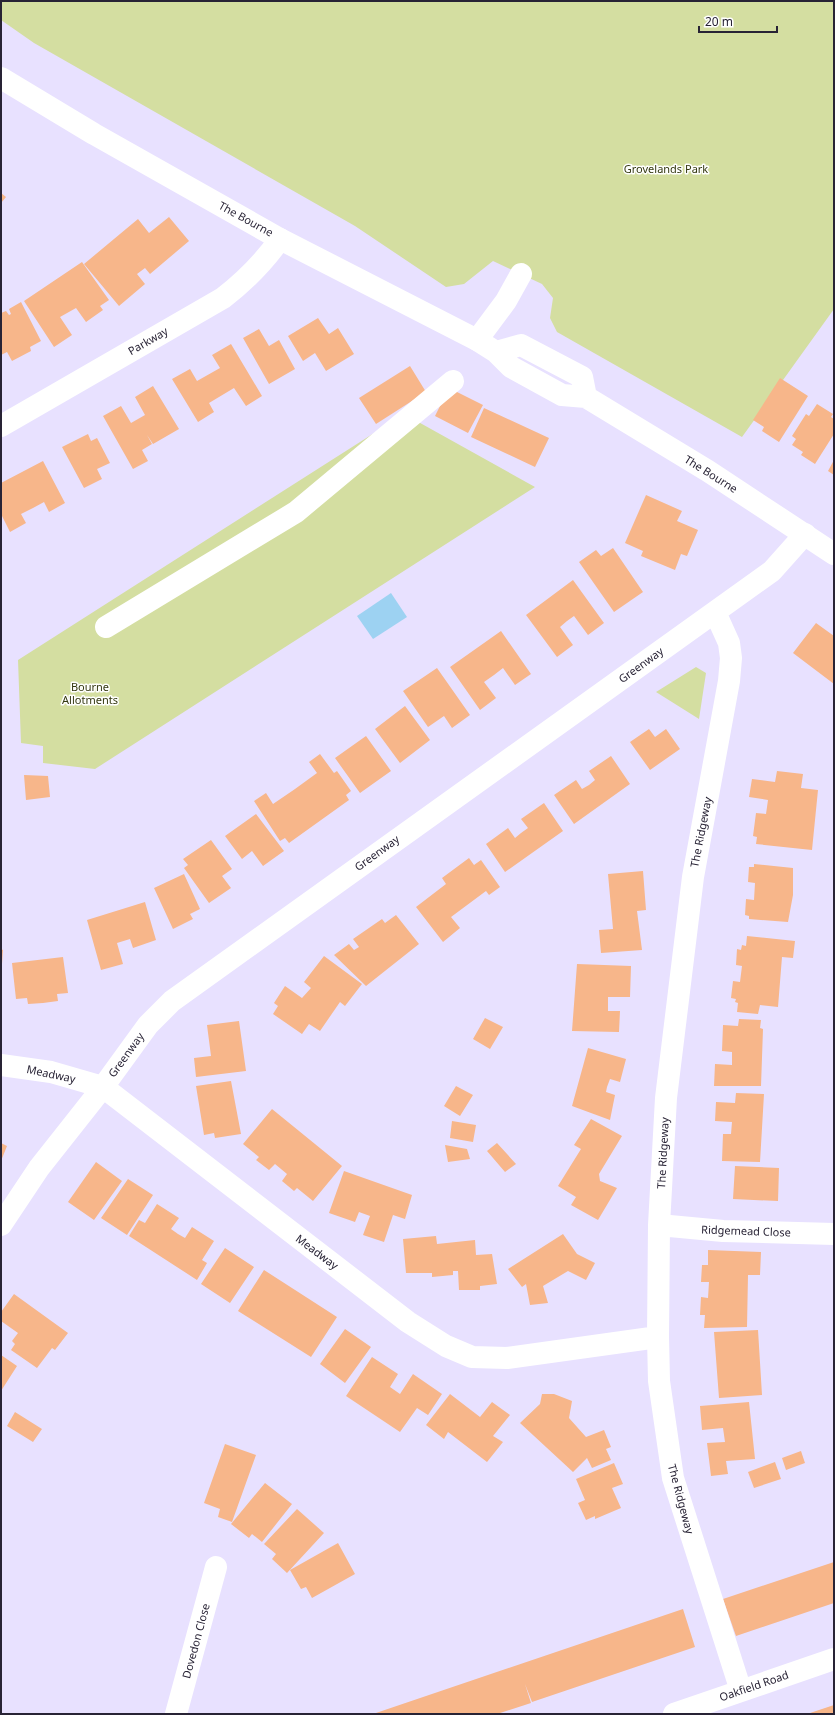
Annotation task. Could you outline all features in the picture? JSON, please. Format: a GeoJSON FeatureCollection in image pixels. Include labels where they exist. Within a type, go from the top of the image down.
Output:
{"type":"FeatureCollection","features":[{"type":"Feature","properties":{"kind":"street","name":"The Bourne"},"geometry":{"type":"LineString","coordinates":[[1,78],[94,134],[280,239],[477,340],[496,352],[521,346],[582,377],[586,397],[708,471],[834,554]]}},
{"type":"Feature","properties":{"kind":"street","name":"Parkway"},"geometry":{"type":"LineString","coordinates":[[1,426],[223,298],[247,279],[280,239]]}},
{"type":"Feature","properties":{"kind":"street"},"geometry":{"type":"LineString","coordinates":[[477,340],[506,301],[521,274]]}},
{"type":"Feature","properties":{"kind":"street"},"geometry":{"type":"LineString","coordinates":[[106,627],[296,512],[453,381]]}},
{"type":"Feature","properties":{"kind":"street","name":"Greenway"},"geometry":{"type":"LineString","coordinates":[[1,1225],[39,1168],[103,1087],[148,1025],[172,1000],[772,571],[805,534]]}},
{"type":"Feature","properties":{"kind":"street","name":"The Ridgeway"},"geometry":{"type":"LineString","coordinates":[[715,612],[729,643],[731,658],[729,681],[692,877],[666,1098],[659,1225],[659,1381],[673,1478],[741,1691]]}},
{"type":"Feature","properties":{"kind":"street","name":"Meadway"},"geometry":{"type":"LineString","coordinates":[[1,1065],[51,1072],[103,1087],[408,1322],[446,1346],[472,1357],[507,1358],[658,1336]]}},
{"type":"Feature","properties":{"kind":"street","name":"Ridgemead Close"},"geometry":{"type":"LineString","coordinates":[[659,1225],[723,1231],[834,1234]]}},
{"type":"Feature","properties":{"kind":"street","name":"Dovedon Close"},"geometry":{"type":"LineString","coordinates":[[176,1714],[216,1567]]}},
{"type":"Feature","properties":{"kind":"street","name":"Oakfield Road"},"geometry":{"type":"LineString","coordinates":[[674,1714],[834,1659]]}},
{"type":"Feature","properties":{"kind":"green space","name":"Grovelands Park"},"geometry":{"type":"Polygon","coordinates":[[[1,1],[834,1],[834,309],[742,437],[557,332],[550,318],[553,298],[542,284],[493,261],[464,284],[446,287],[355,226],[34,43],[1,20],[1,1]]]}},
{"type":"Feature","properties":{"kind":"green space","name":"Bourne Allotments"},"geometry":{"type":"Polygon","coordinates":[[[404,414],[535,487],[95,769],[43,763],[43,746],[21,743],[18,660],[404,414]]]}},
{"type":"Feature","properties":{"kind":"green space"},"geometry":{"type":"Polygon","coordinates":[[[696,667],[706,673],[699,719],[656,692],[696,667]]]}},
{"type":"Feature","properties":{"kind":"water"},"geometry":{"type":"Polygon","coordinates":[[[391,593],[407,617],[373,639],[357,616],[391,593]]]}},
{"type":"Feature","properties":{"kind":"building"},"geometry":{"type":"Polygon","coordinates":[[[1,193],[6,197],[1,203],[1,193]]]}},
{"type":"Feature","properties":{"kind":"building"},"geometry":{"type":"Polygon","coordinates":[[[169,217],[189,241],[150,274],[145,268],[137,274],[145,284],[119,306],[84,264],[138,219],[149,233],[169,217]]]}},
{"type":"Feature","properties":{"kind":"building"},"geometry":{"type":"Polygon","coordinates":[[[82,262],[109,300],[100,306],[103,310],[86,322],[76,308],[60,317],[72,335],[54,347],[24,301],[82,262]]]}},
{"type":"Feature","properties":{"kind":"building"},"geometry":{"type":"Polygon","coordinates":[[[21,302],[41,341],[30,347],[31,351],[12,361],[7,352],[1,355],[1,313],[6,311],[9,315],[11,314],[9,309],[21,302]]]}},
{"type":"Feature","properties":{"kind":"building"},"geometry":{"type":"Polygon","coordinates":[[[318,318],[329,334],[338,328],[354,354],[326,371],[315,353],[303,361],[288,336],[318,318]]]}},
{"type":"Feature","properties":{"kind":"building"},"geometry":{"type":"Polygon","coordinates":[[[259,329],[269,346],[279,340],[295,369],[269,384],[243,338],[259,329]]]}},
{"type":"Feature","properties":{"kind":"building"},"geometry":{"type":"Polygon","coordinates":[[[231,344],[262,396],[246,406],[234,388],[209,403],[214,412],[198,422],[172,379],[190,369],[197,381],[220,368],[212,355],[231,344]]]}},
{"type":"Feature","properties":{"kind":"building"},"geometry":{"type":"Polygon","coordinates":[[[410,366],[426,392],[376,424],[359,398],[410,366]]]}},
{"type":"Feature","properties":{"kind":"building"},"geometry":{"type":"Polygon","coordinates":[[[780,378],[808,396],[779,442],[762,431],[764,427],[753,420],[780,378]]]}},
{"type":"Feature","properties":{"kind":"building"},"geometry":{"type":"Polygon","coordinates":[[[153,386],[179,429],[153,444],[147,435],[152,444],[142,450],[148,461],[133,469],[103,416],[121,406],[131,423],[145,415],[135,397],[153,386]]]}},
{"type":"Feature","properties":{"kind":"building"},"geometry":{"type":"Polygon","coordinates":[[[449,388],[483,405],[468,433],[435,416],[449,388]]]}},
{"type":"Feature","properties":{"kind":"building"},"geometry":{"type":"Polygon","coordinates":[[[817,404],[833,414],[831,417],[834,419],[834,434],[815,464],[801,455],[803,452],[792,445],[796,439],[792,436],[806,414],[809,416],[817,404]]]}},
{"type":"Feature","properties":{"kind":"building"},"geometry":{"type":"Polygon","coordinates":[[[484,408],[549,438],[535,467],[471,437],[484,408]]]}},
{"type":"Feature","properties":{"kind":"building"},"geometry":{"type":"Polygon","coordinates":[[[88,434],[91,441],[97,438],[110,463],[97,469],[102,479],[84,488],[62,447],[88,434]]]}},
{"type":"Feature","properties":{"kind":"building"},"geometry":{"type":"Polygon","coordinates":[[[834,460],[834,475],[828,471],[834,460]]]}},
{"type":"Feature","properties":{"kind":"building"},"geometry":{"type":"Polygon","coordinates":[[[43,461],[65,503],[49,512],[44,502],[21,514],[26,523],[10,532],[1,514],[1,483],[43,461]]]}},
{"type":"Feature","properties":{"kind":"building"},"geometry":{"type":"Polygon","coordinates":[[[646,495],[682,511],[677,521],[698,530],[687,556],[681,554],[675,570],[641,556],[643,551],[625,543],[646,495]]]}},
{"type":"Feature","properties":{"kind":"building"},"geometry":{"type":"Polygon","coordinates":[[[613,548],[643,592],[614,612],[579,562],[596,550],[601,556],[613,548]]]}},
{"type":"Feature","properties":{"kind":"building"},"geometry":{"type":"Polygon","coordinates":[[[573,580],[604,623],[588,635],[574,616],[567,621],[560,627],[573,645],[557,657],[526,615],[573,580]]]}},
{"type":"Feature","properties":{"kind":"building"},"geometry":{"type":"Polygon","coordinates":[[[816,623],[834,636],[834,684],[793,653],[816,623]]]}},
{"type":"Feature","properties":{"kind":"building"},"geometry":{"type":"Polygon","coordinates":[[[501,631],[531,674],[515,685],[503,668],[484,682],[496,698],[480,710],[450,667],[501,631]]]}},
{"type":"Feature","properties":{"kind":"building"},"geometry":{"type":"Polygon","coordinates":[[[437,668],[470,715],[452,728],[444,716],[428,727],[403,691],[437,668]]]}},
{"type":"Feature","properties":{"kind":"building"},"geometry":{"type":"Polygon","coordinates":[[[405,706],[430,740],[400,763],[375,729],[405,706]]]}},
{"type":"Feature","properties":{"kind":"building"},"geometry":{"type":"Polygon","coordinates":[[[649,729],[655,737],[666,729],[680,749],[650,770],[630,742],[649,729]]]}},
{"type":"Feature","properties":{"kind":"building"},"geometry":{"type":"Polygon","coordinates":[[[366,736],[391,771],[360,793],[335,758],[366,736]]]}},
{"type":"Feature","properties":{"kind":"building"},"geometry":{"type":"Polygon","coordinates":[[[320,754],[334,773],[337,771],[351,791],[346,795],[349,800],[289,843],[285,838],[280,841],[254,801],[266,793],[273,804],[295,789],[317,773],[309,762],[320,754]]]}},
{"type":"Feature","properties":{"kind":"building"},"geometry":{"type":"Polygon","coordinates":[[[611,756],[630,784],[574,824],[554,795],[576,780],[582,789],[589,785],[595,780],[589,771],[611,756]]]}},
{"type":"Feature","properties":{"kind":"building"},"geometry":{"type":"Polygon","coordinates":[[[777,771],[803,774],[801,788],[818,790],[812,850],[756,844],[757,837],[753,836],[756,813],[766,814],[768,800],[749,797],[752,779],[775,782],[777,771]]]}},
{"type":"Feature","properties":{"kind":"building"},"geometry":{"type":"Polygon","coordinates":[[[24,775],[48,776],[50,797],[26,800],[24,775]]]}},
{"type":"Feature","properties":{"kind":"building"},"geometry":{"type":"Polygon","coordinates":[[[544,803],[563,831],[505,872],[486,844],[508,828],[515,838],[528,828],[521,819],[544,803]]]}},
{"type":"Feature","properties":{"kind":"building"},"geometry":{"type":"Polygon","coordinates":[[[256,814],[284,851],[263,866],[252,851],[242,859],[225,836],[256,814]]]}},
{"type":"Feature","properties":{"kind":"building"},"geometry":{"type":"Polygon","coordinates":[[[211,840],[232,869],[222,876],[231,888],[209,903],[184,868],[188,865],[183,859],[211,840]]]}},
{"type":"Feature","properties":{"kind":"building"},"geometry":{"type":"Polygon","coordinates":[[[469,858],[474,865],[481,860],[500,887],[489,895],[486,891],[451,917],[460,928],[443,942],[416,907],[446,884],[442,878],[469,858]]]}},
{"type":"Feature","properties":{"kind":"building"},"geometry":{"type":"Polygon","coordinates":[[[754,864],[793,868],[793,895],[788,922],[749,919],[749,916],[745,915],[746,899],[754,900],[755,883],[748,882],[749,867],[754,867],[754,864]]]}},
{"type":"Feature","properties":{"kind":"building"},"geometry":{"type":"Polygon","coordinates":[[[643,871],[646,910],[637,911],[642,950],[601,953],[599,930],[613,929],[608,874],[643,871]]]}},
{"type":"Feature","properties":{"kind":"building"},"geometry":{"type":"Polygon","coordinates":[[[184,874],[200,909],[190,914],[193,919],[173,929],[154,888],[184,874]]]}},
{"type":"Feature","properties":{"kind":"building"},"geometry":{"type":"Polygon","coordinates":[[[145,902],[156,940],[133,948],[130,939],[117,943],[123,964],[101,970],[87,920],[145,902]]]}},
{"type":"Feature","properties":{"kind":"building"},"geometry":{"type":"Polygon","coordinates":[[[396,915],[419,944],[366,986],[334,955],[349,944],[354,950],[359,947],[353,939],[382,919],[385,923],[396,915]]]}},
{"type":"Feature","properties":{"kind":"building"},"geometry":{"type":"Polygon","coordinates":[[[747,936],[795,941],[793,958],[782,957],[778,1007],[760,1005],[758,1014],[737,1012],[738,1003],[735,1002],[736,999],[731,998],[733,981],[740,982],[742,966],[736,965],[737,949],[741,950],[742,945],[746,946],[747,936]]]}},
{"type":"Feature","properties":{"kind":"building"},"geometry":{"type":"Polygon","coordinates":[[[1,949],[3,950],[2,964],[1,964],[1,949]]]}},
{"type":"Feature","properties":{"kind":"building"},"geometry":{"type":"Polygon","coordinates":[[[324,956],[362,984],[345,1006],[340,1002],[320,1031],[309,1024],[302,1034],[273,1014],[278,1006],[274,1003],[285,986],[302,998],[311,988],[304,982],[324,956]]]}},
{"type":"Feature","properties":{"kind":"building"},"geometry":{"type":"Polygon","coordinates":[[[63,957],[68,993],[57,994],[58,1001],[43,1003],[28,1004],[27,998],[16,999],[12,963],[63,957]]]}},
{"type":"Feature","properties":{"kind":"building"},"geometry":{"type":"Polygon","coordinates":[[[577,964],[631,966],[630,997],[608,997],[608,1011],[620,1011],[619,1032],[572,1031],[577,964]]]}},
{"type":"Feature","properties":{"kind":"building"},"geometry":{"type":"Polygon","coordinates":[[[485,1018],[503,1027],[490,1049],[473,1039],[485,1018]]]}},
{"type":"Feature","properties":{"kind":"building"},"geometry":{"type":"Polygon","coordinates":[[[739,1019],[761,1020],[760,1028],[763,1029],[761,1086],[714,1086],[715,1064],[732,1065],[732,1052],[722,1051],[723,1025],[738,1026],[739,1019]]]}},
{"type":"Feature","properties":{"kind":"building"},"geometry":{"type":"Polygon","coordinates":[[[239,1021],[246,1071],[196,1077],[194,1058],[211,1056],[207,1025],[239,1021]]]}},
{"type":"Feature","properties":{"kind":"building"},"geometry":{"type":"Polygon","coordinates":[[[588,1048],[626,1059],[620,1082],[610,1079],[607,1087],[606,1092],[615,1095],[610,1120],[572,1106],[588,1048]]]}},
{"type":"Feature","properties":{"kind":"building"},"geometry":{"type":"Polygon","coordinates":[[[231,1081],[241,1134],[215,1138],[214,1133],[204,1135],[196,1086],[231,1081]]]}},
{"type":"Feature","properties":{"kind":"building"},"geometry":{"type":"Polygon","coordinates":[[[456,1086],[473,1095],[460,1116],[444,1106],[456,1086]]]}},
{"type":"Feature","properties":{"kind":"building"},"geometry":{"type":"Polygon","coordinates":[[[736,1093],[764,1094],[760,1162],[722,1161],[723,1134],[731,1134],[732,1122],[715,1121],[716,1102],[735,1103],[736,1093]]]}},
{"type":"Feature","properties":{"kind":"building"},"geometry":{"type":"Polygon","coordinates":[[[272,1109],[342,1166],[313,1201],[297,1188],[294,1191],[282,1181],[287,1174],[275,1164],[269,1170],[256,1160],[259,1157],[243,1144],[272,1109]]]}},
{"type":"Feature","properties":{"kind":"building"},"geometry":{"type":"Polygon","coordinates":[[[591,1119],[622,1136],[599,1174],[600,1181],[617,1188],[598,1220],[571,1205],[576,1197],[558,1186],[581,1149],[574,1145],[591,1119]]]}},
{"type":"Feature","properties":{"kind":"building"},"geometry":{"type":"Polygon","coordinates":[[[452,1121],[476,1125],[473,1142],[450,1138],[452,1121]]]}},
{"type":"Feature","properties":{"kind":"building"},"geometry":{"type":"Polygon","coordinates":[[[1,1143],[7,1146],[1,1161],[1,1143]]]}},
{"type":"Feature","properties":{"kind":"building"},"geometry":{"type":"Polygon","coordinates":[[[497,1143],[516,1164],[505,1172],[487,1151],[497,1143]]]}},
{"type":"Feature","properties":{"kind":"building"},"geometry":{"type":"Polygon","coordinates":[[[445,1145],[467,1149],[470,1159],[448,1162],[445,1145]]]}},
{"type":"Feature","properties":{"kind":"building"},"geometry":{"type":"Polygon","coordinates":[[[96,1162],[122,1181],[94,1220],[68,1202],[96,1162]]]}},
{"type":"Feature","properties":{"kind":"building"},"geometry":{"type":"Polygon","coordinates":[[[735,1166],[779,1168],[778,1201],[733,1199],[735,1166]]]}},
{"type":"Feature","properties":{"kind":"building"},"geometry":{"type":"Polygon","coordinates":[[[344,1171],[412,1195],[405,1219],[393,1215],[384,1242],[363,1235],[370,1216],[359,1212],[355,1222],[329,1213],[344,1171]]]}},
{"type":"Feature","properties":{"kind":"building"},"geometry":{"type":"Polygon","coordinates":[[[128,1179],[153,1195],[127,1235],[101,1218],[128,1179]]]}},
{"type":"Feature","properties":{"kind":"building"},"geometry":{"type":"Polygon","coordinates":[[[157,1204],[179,1218],[171,1229],[178,1234],[185,1238],[192,1227],[214,1241],[202,1260],[207,1263],[197,1280],[129,1236],[139,1220],[145,1223],[157,1204]]]}},
{"type":"Feature","properties":{"kind":"building"},"geometry":{"type":"Polygon","coordinates":[[[563,1234],[577,1254],[595,1263],[586,1280],[568,1271],[543,1286],[548,1303],[530,1305],[526,1284],[522,1287],[508,1269],[563,1234]]]}},
{"type":"Feature","properties":{"kind":"building"},"geometry":{"type":"Polygon","coordinates":[[[436,1236],[437,1244],[475,1240],[476,1255],[492,1254],[497,1284],[480,1286],[480,1290],[459,1290],[458,1271],[453,1271],[453,1275],[432,1277],[432,1273],[406,1273],[403,1239],[436,1236]]]}},
{"type":"Feature","properties":{"kind":"building"},"geometry":{"type":"Polygon","coordinates":[[[225,1248],[254,1267],[230,1303],[201,1284],[225,1248]]]}},
{"type":"Feature","properties":{"kind":"building"},"geometry":{"type":"Polygon","coordinates":[[[708,1250],[761,1252],[760,1275],[748,1275],[747,1327],[704,1328],[705,1315],[700,1315],[701,1297],[708,1298],[709,1282],[701,1282],[702,1265],[708,1265],[708,1250]]]}},
{"type":"Feature","properties":{"kind":"building"},"geometry":{"type":"Polygon","coordinates":[[[264,1270],[337,1317],[311,1357],[238,1311],[264,1270]]]}},
{"type":"Feature","properties":{"kind":"building"},"geometry":{"type":"Polygon","coordinates":[[[14,1294],[68,1333],[55,1350],[52,1348],[37,1368],[11,1350],[15,1344],[12,1341],[18,1333],[1,1321],[1,1312],[14,1294]]]}},
{"type":"Feature","properties":{"kind":"building"},"geometry":{"type":"Polygon","coordinates":[[[345,1329],[371,1347],[345,1383],[320,1364],[345,1329]]]}},
{"type":"Feature","properties":{"kind":"building"},"geometry":{"type":"Polygon","coordinates":[[[758,1330],[762,1395],[719,1398],[714,1332],[758,1330]]]}},
{"type":"Feature","properties":{"kind":"building"},"geometry":{"type":"Polygon","coordinates":[[[1,1355],[17,1366],[1,1391],[1,1355]]]}},
{"type":"Feature","properties":{"kind":"building"},"geometry":{"type":"Polygon","coordinates":[[[372,1357],[398,1374],[390,1387],[400,1394],[413,1374],[442,1394],[428,1415],[417,1408],[400,1432],[346,1396],[372,1357]]]}},
{"type":"Feature","properties":{"kind":"building"},"geometry":{"type":"Polygon","coordinates":[[[450,1394],[480,1417],[492,1402],[510,1415],[493,1436],[503,1442],[487,1462],[448,1432],[444,1439],[426,1425],[450,1394]]]}},
{"type":"Feature","properties":{"kind":"building"},"geometry":{"type":"Polygon","coordinates":[[[542,1394],[554,1394],[572,1401],[569,1418],[586,1437],[604,1430],[611,1447],[606,1449],[611,1460],[592,1468],[587,1458],[573,1472],[520,1423],[540,1404],[542,1394]]]}},
{"type":"Feature","properties":{"kind":"building"},"geometry":{"type":"Polygon","coordinates":[[[749,1402],[755,1459],[726,1461],[728,1474],[711,1476],[707,1443],[725,1442],[723,1428],[702,1430],[700,1406],[749,1402]]]}},
{"type":"Feature","properties":{"kind":"building"},"geometry":{"type":"Polygon","coordinates":[[[15,1412],[42,1429],[33,1442],[7,1426],[15,1412]]]}},
{"type":"Feature","properties":{"kind":"building"},"geometry":{"type":"Polygon","coordinates":[[[225,1444],[256,1455],[232,1522],[218,1517],[220,1509],[204,1503],[225,1444]]]}},
{"type":"Feature","properties":{"kind":"building"},"geometry":{"type":"Polygon","coordinates":[[[801,1451],[805,1463],[786,1470],[782,1458],[801,1451]]]}},
{"type":"Feature","properties":{"kind":"building"},"geometry":{"type":"Polygon","coordinates":[[[775,1462],[781,1479],[754,1488],[748,1472],[775,1462]]]}},
{"type":"Feature","properties":{"kind":"building"},"geometry":{"type":"Polygon","coordinates":[[[614,1463],[623,1484],[612,1488],[621,1508],[595,1519],[595,1516],[586,1520],[578,1503],[585,1500],[576,1479],[614,1463]]]}},
{"type":"Feature","properties":{"kind":"building"},"geometry":{"type":"Polygon","coordinates":[[[265,1483],[292,1504],[262,1542],[252,1534],[249,1538],[231,1524],[265,1483]]]}},
{"type":"Feature","properties":{"kind":"building"},"geometry":{"type":"Polygon","coordinates":[[[297,1509],[324,1533],[287,1573],[272,1559],[276,1554],[264,1544],[297,1509]]]}},
{"type":"Feature","properties":{"kind":"building"},"geometry":{"type":"Polygon","coordinates":[[[338,1543],[355,1574],[312,1598],[306,1587],[301,1589],[290,1570],[338,1543]]]}},
{"type":"Feature","properties":{"kind":"building"},"geometry":{"type":"Polygon","coordinates":[[[834,1562],[834,1603],[736,1636],[723,1599],[834,1562]]]}},
{"type":"Feature","properties":{"kind":"building"},"geometry":{"type":"Polygon","coordinates":[[[683,1609],[695,1647],[532,1702],[525,1684],[531,1703],[497,1714],[373,1714],[683,1609]]]}},
{"type":"Feature","properties":{"kind":"building"},"geometry":{"type":"Polygon","coordinates":[[[834,1705],[834,1714],[807,1714],[834,1705]]]}}]}
